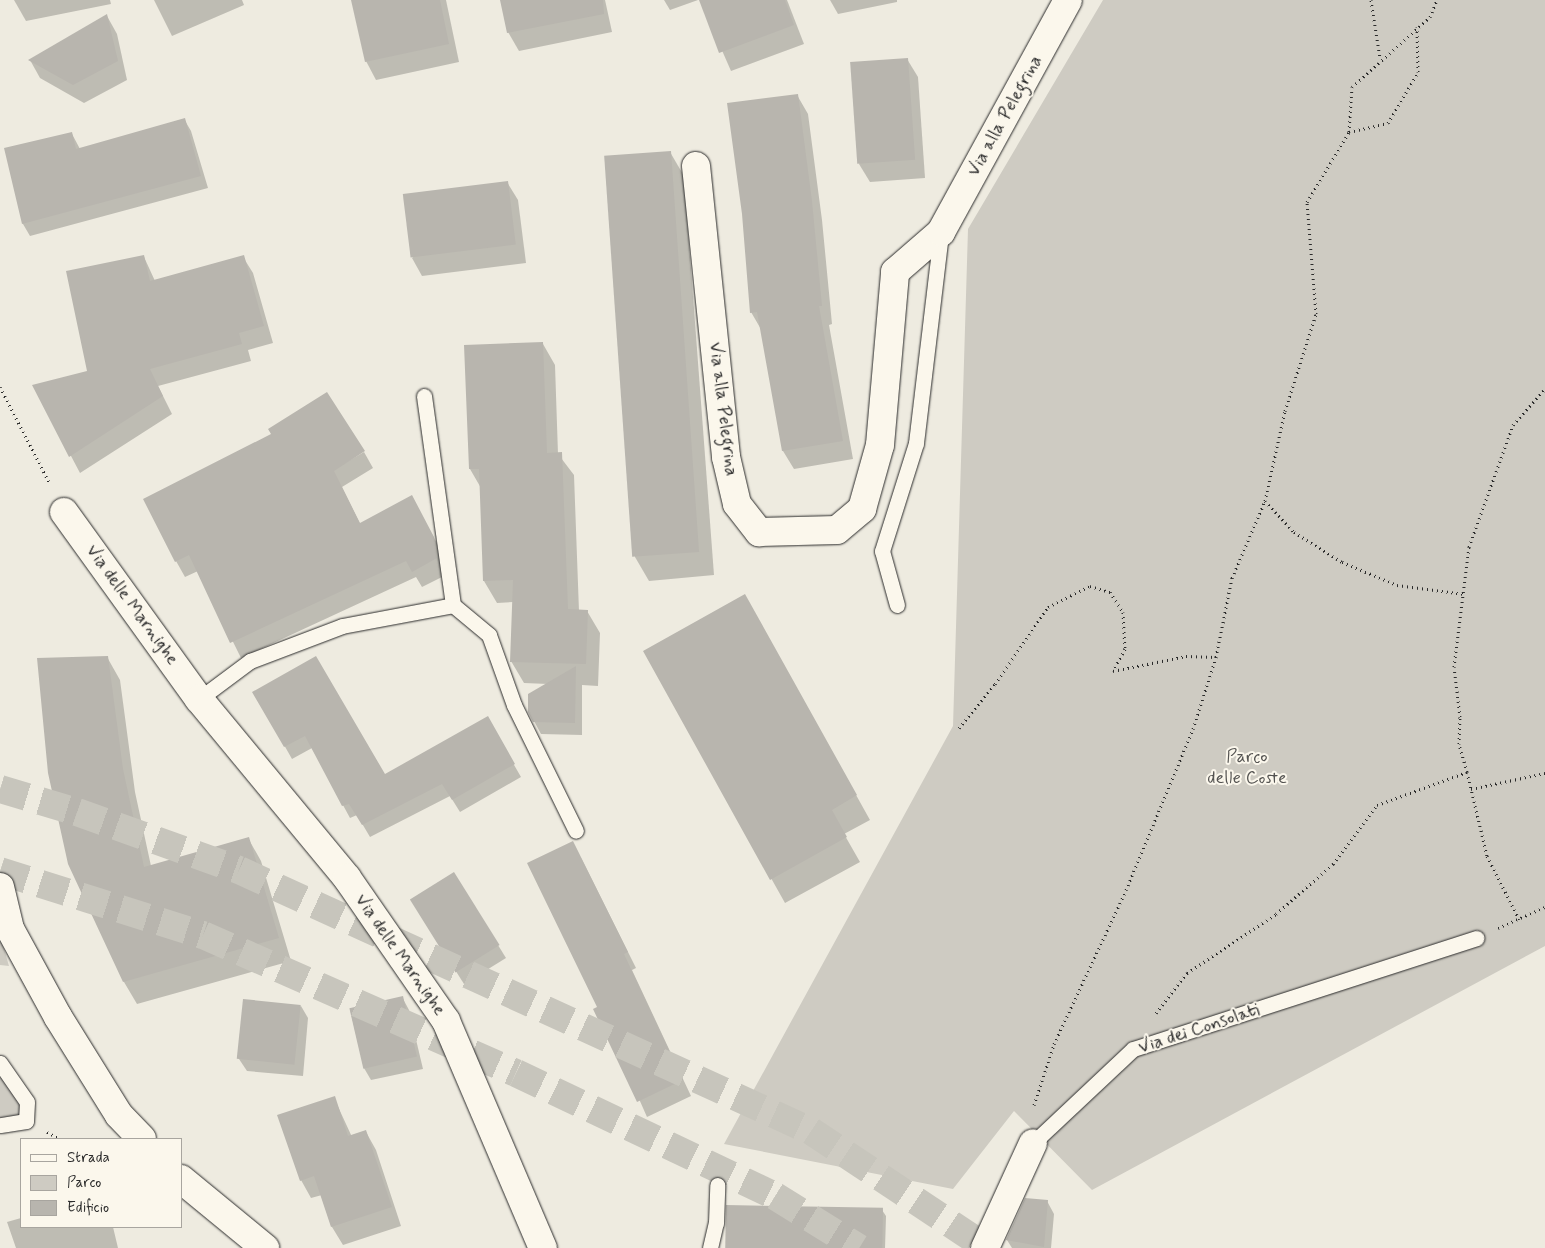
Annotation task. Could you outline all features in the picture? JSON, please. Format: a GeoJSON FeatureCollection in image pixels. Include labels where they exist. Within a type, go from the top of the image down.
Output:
{"type":"FeatureCollection","features":[{"type":"Feature","properties":{"kind":"street","name":"Via alla Pelegrina"},"geometry":{"type":"LineString","coordinates":[[696,166],[726,457],[737,504],[759,532],[838,530],[862,509],[880,445],[894,272],[941,232],[1068,0]]}},
{"type":"Feature","properties":{"kind":"street","name":"Via delle Marnighe"},"geometry":{"type":"LineString","coordinates":[[64,512],[199,698],[347,878],[446,1021],[543,1248]]}},
{"type":"Feature","properties":{"kind":"street"},"geometry":{"type":"LineString","coordinates":[[0,887],[10,929],[54,1009],[119,1115],[141,1138]]}},
{"type":"Feature","properties":{"kind":"street","name":"Via dei Consolati"},"geometry":{"type":"LineString","coordinates":[[985,1248],[1033,1143]]}},
{"type":"Feature","properties":{"kind":"street"},"geometry":{"type":"LineString","coordinates":[[182,1180],[265,1248]]}},
{"type":"Feature","properties":{"kind":"lane","name":"Via alla Pelegrina"},"geometry":{"type":"LineString","coordinates":[[897,605],[882,551],[916,443],[941,232]]}},
{"type":"Feature","properties":{"kind":"lane"},"geometry":{"type":"LineString","coordinates":[[424,396],[453,605],[489,634],[514,705],[576,832]]}},
{"type":"Feature","properties":{"kind":"lane"},"geometry":{"type":"LineString","coordinates":[[199,698],[250,661],[342,626],[453,605]]}},
{"type":"Feature","properties":{"kind":"lane","name":"Via dei Consolati"},"geometry":{"type":"LineString","coordinates":[[1033,1143],[1133,1049],[1476,938]]}},
{"type":"Feature","properties":{"kind":"lane"},"geometry":{"type":"LineString","coordinates":[[0,1064],[27,1102],[26,1121],[0,1125]]}},
{"type":"Feature","properties":{"kind":"lane"},"geometry":{"type":"LineString","coordinates":[[710,1248],[716,1222],[717,1185]]}},
{"type":"Feature","properties":{"kind":"path"},"geometry":{"type":"LineString","coordinates":[[1371,0],[1380,59]]}},
{"type":"Feature","properties":{"kind":"path"},"geometry":{"type":"LineString","coordinates":[[1033,1143],[1032,1112],[1054,1044],[1126,890],[1193,729],[1216,657],[1232,578],[1265,501],[1285,411],[1316,314],[1308,202],[1349,132],[1352,87],[1380,59],[1430,17],[1437,0]]}},
{"type":"Feature","properties":{"kind":"path"},"geometry":{"type":"LineString","coordinates":[[1349,132],[1388,123],[1418,72],[1417,28]]}},
{"type":"Feature","properties":{"kind":"path"},"geometry":{"type":"LineString","coordinates":[[0,387],[64,512]]}},
{"type":"Feature","properties":{"kind":"path"},"geometry":{"type":"LineString","coordinates":[[1519,919],[1488,856],[1459,744],[1460,717],[1454,667],[1469,548],[1513,425],[1545,389]]}},
{"type":"Feature","properties":{"kind":"path"},"geometry":{"type":"LineString","coordinates":[[1265,501],[1294,532],[1342,562],[1397,585],[1464,594]]}},
{"type":"Feature","properties":{"kind":"path"},"geometry":{"type":"LineString","coordinates":[[959,728],[995,684],[1048,607],[1090,586],[1110,592],[1123,612],[1125,648],[1113,671],[1186,656],[1216,657]]}},
{"type":"Feature","properties":{"kind":"path"},"geometry":{"type":"LineString","coordinates":[[1133,1049],[1134,1042],[1187,973],[1276,914],[1333,864],[1377,804],[1467,772]]}},
{"type":"Feature","properties":{"kind":"path"},"geometry":{"type":"LineString","coordinates":[[1471,789],[1545,772]]}},
{"type":"Feature","properties":{"kind":"path"},"geometry":{"type":"LineString","coordinates":[[1476,938],[1545,907]]}},
{"type":"Feature","properties":{"kind":"green space","name":"Parco delle Coste"},"geometry":{"type":"Polygon","coordinates":[[[1103,0],[1545,0],[1545,946],[1092,1190],[1014,1111],[953,1189],[724,1144],[953,726],[968,229],[1103,0]]]}},
{"type":"Feature","properties":{"kind":"green space"},"geometry":{"type":"Polygon","coordinates":[[[0,935],[9,966],[0,965],[0,935]]]}},
{"type":"Feature","properties":{"kind":"green space"},"geometry":{"type":"Polygon","coordinates":[[[0,1064],[17,1086],[26,1121],[0,1125],[0,1064]]]}},
{"type":"Feature","properties":{"kind":"building"},"geometry":{"type":"Polygon","coordinates":[[[351,0],[440,0],[449,44],[365,62],[351,0]]]}},
{"type":"Feature","properties":{"kind":"building"},"geometry":{"type":"Polygon","coordinates":[[[500,0],[603,0],[604,14],[507,33],[500,0]]]}},
{"type":"Feature","properties":{"kind":"building"},"geometry":{"type":"Polygon","coordinates":[[[699,0],[785,0],[794,25],[719,53],[699,0]]]}},
{"type":"Feature","properties":{"kind":"building"},"geometry":{"type":"Polygon","coordinates":[[[107,14],[118,61],[73,85],[28,60],[107,14]]]}},
{"type":"Feature","properties":{"kind":"building"},"geometry":{"type":"Polygon","coordinates":[[[908,58],[915,160],[857,164],[850,62],[908,58]]]}},
{"type":"Feature","properties":{"kind":"building"},"geometry":{"type":"Polygon","coordinates":[[[798,94],[812,201],[822,306],[819,306],[843,441],[782,451],[757,312],[750,313],[742,214],[727,103],[798,94]]]}},
{"type":"Feature","properties":{"kind":"building"},"geometry":{"type":"Polygon","coordinates":[[[185,118],[201,176],[22,224],[4,148],[72,132],[76,149],[185,118]]]}},
{"type":"Feature","properties":{"kind":"building"},"geometry":{"type":"Polygon","coordinates":[[[671,151],[699,552],[632,557],[604,156],[671,151]]]}},
{"type":"Feature","properties":{"kind":"building"},"geometry":{"type":"Polygon","coordinates":[[[508,181],[516,245],[411,257],[403,194],[508,181]]]}},
{"type":"Feature","properties":{"kind":"building"},"geometry":{"type":"Polygon","coordinates":[[[144,255],[150,281],[244,255],[264,326],[239,333],[242,344],[150,369],[163,396],[69,457],[32,385],[87,371],[66,271],[144,255]]]}},
{"type":"Feature","properties":{"kind":"building"},"geometry":{"type":"Polygon","coordinates":[[[543,342],[547,453],[562,452],[568,609],[588,610],[586,664],[510,662],[513,580],[483,581],[479,469],[469,469],[464,345],[543,342]]]}},
{"type":"Feature","properties":{"kind":"building"},"geometry":{"type":"Polygon","coordinates":[[[327,392],[365,451],[334,471],[360,523],[412,495],[434,537],[437,558],[412,572],[406,561],[230,643],[189,555],[175,562],[143,499],[271,434],[268,429],[327,392]]]}},
{"type":"Feature","properties":{"kind":"building"},"geometry":{"type":"Polygon","coordinates":[[[745,594],[857,795],[832,810],[847,837],[770,880],[643,651],[745,594]]]}},
{"type":"Feature","properties":{"kind":"building"},"geometry":{"type":"Polygon","coordinates":[[[108,656],[123,769],[144,867],[249,837],[279,938],[123,982],[68,864],[48,773],[37,658],[108,656]]]}},
{"type":"Feature","properties":{"kind":"building"},"geometry":{"type":"Polygon","coordinates":[[[316,656],[385,774],[488,716],[515,764],[452,800],[442,784],[362,825],[349,804],[342,806],[305,736],[284,747],[252,692],[316,656]]]}},
{"type":"Feature","properties":{"kind":"building"},"geometry":{"type":"Polygon","coordinates":[[[576,666],[575,723],[533,722],[528,712],[528,694],[576,666]]]}},
{"type":"Feature","properties":{"kind":"building"},"geometry":{"type":"Polygon","coordinates":[[[573,841],[628,952],[624,954],[683,1080],[637,1102],[593,1009],[597,1007],[527,863],[573,841]]]}},
{"type":"Feature","properties":{"kind":"building"},"geometry":{"type":"Polygon","coordinates":[[[454,872],[500,945],[455,972],[410,900],[454,872]]]}},
{"type":"Feature","properties":{"kind":"building"},"geometry":{"type":"Polygon","coordinates":[[[403,996],[417,1056],[363,1069],[349,1008],[403,996]]]}},
{"type":"Feature","properties":{"kind":"building"},"geometry":{"type":"Polygon","coordinates":[[[243,999],[301,1005],[294,1065],[237,1059],[243,999]]]}},
{"type":"Feature","properties":{"kind":"building"},"geometry":{"type":"Polygon","coordinates":[[[335,1096],[348,1136],[366,1130],[392,1207],[331,1227],[314,1176],[300,1181],[277,1115],[335,1096]]]}},
{"type":"Feature","properties":{"kind":"building"},"geometry":{"type":"Polygon","coordinates":[[[1025,1198],[1048,1200],[1044,1247],[1006,1240],[1025,1198]]]}},
{"type":"Feature","properties":{"kind":"building"},"geometry":{"type":"Polygon","coordinates":[[[726,1205],[883,1208],[882,1248],[725,1248],[726,1205]]]}},
{"type":"Feature","properties":{"kind":"tunnel"},"geometry":{"type":"LineString","coordinates":[[0,789],[77,812],[239,870],[811,1131],[987,1248]]}},
{"type":"Feature","properties":{"kind":"tunnel"},"geometry":{"type":"LineString","coordinates":[[0,871],[203,935],[516,1073],[775,1196],[859,1248]]}}]}
